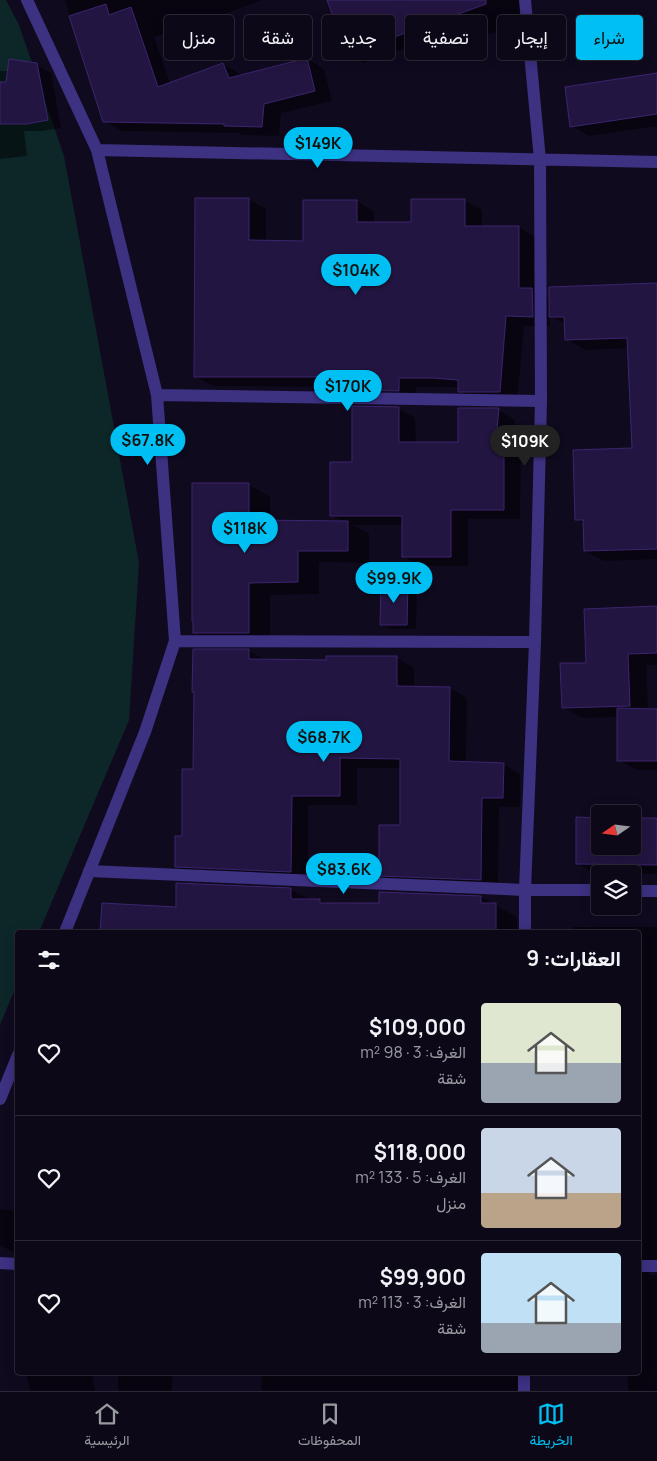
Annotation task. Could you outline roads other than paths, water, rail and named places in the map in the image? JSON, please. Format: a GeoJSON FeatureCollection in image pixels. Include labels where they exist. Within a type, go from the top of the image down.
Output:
{"type":"FeatureCollection","features":[{"type":"Feature","properties":{"kind":"street"},"geometry":{"type":"LineString","coordinates":[[27,0],[96,150],[156,395],[175,641],[145,732],[67,930]]}},
{"type":"Feature","properties":{"kind":"street"},"geometry":{"type":"LineString","coordinates":[[525,0],[540,160],[541,401],[535,642],[525,890],[526,930]]}},
{"type":"Feature","properties":{"kind":"street"},"geometry":{"type":"LineString","coordinates":[[96,150],[657,162]]}},
{"type":"Feature","properties":{"kind":"street"},"geometry":{"type":"LineString","coordinates":[[156,395],[541,401]]}},
{"type":"Feature","properties":{"kind":"street"},"geometry":{"type":"LineString","coordinates":[[175,641],[535,642]]}},
{"type":"Feature","properties":{"kind":"street"},"geometry":{"type":"LineString","coordinates":[[89,870],[525,890],[591,890]]}},
{"type":"Feature","properties":{"kind":"street"},"geometry":{"type":"LineString","coordinates":[[641,891],[657,891]]}},
{"type":"Feature","properties":{"kind":"street"},"geometry":{"type":"LineString","coordinates":[[0,1099],[15,1062]]}},
{"type":"Feature","properties":{"kind":"street"},"geometry":{"type":"LineString","coordinates":[[0,1262],[15,1264]]}},
{"type":"Feature","properties":{"kind":"street"},"geometry":{"type":"LineString","coordinates":[[641,1266],[657,1266]]}},
{"type":"Feature","properties":{"kind":"street"},"geometry":{"type":"LineString","coordinates":[[524,1375],[524,1391]]}}]}
